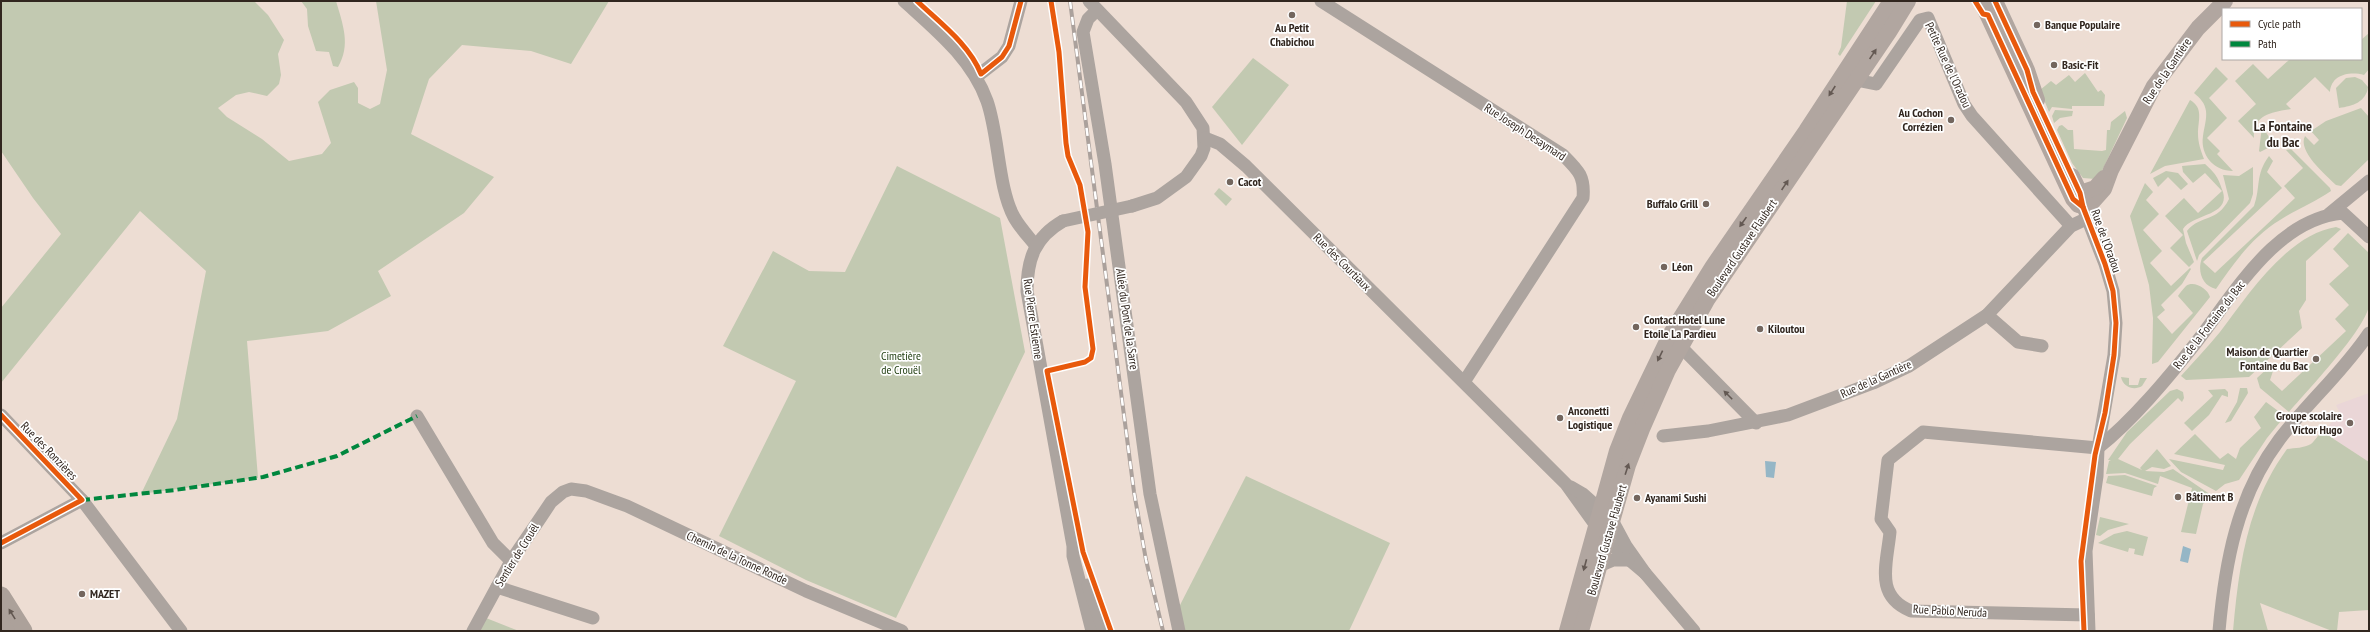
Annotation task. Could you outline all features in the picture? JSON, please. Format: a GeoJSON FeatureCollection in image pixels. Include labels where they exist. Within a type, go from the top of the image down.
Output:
{"type":"FeatureCollection","features":[{"type":"Feature","properties":{"kind":"highway"},"geometry":{"type":"LineString","coordinates":[[1,596],[23,631]]}},
{"type":"Feature","properties":{"kind":"highway"},"geometry":{"type":"LineString","coordinates":[[1,624],[5,631]]}},
{"type":"Feature","properties":{"kind":"main road","name":"Boulevard Gustave Flaubert"},"geometry":{"type":"LineString","coordinates":[[1567,631],[1617,451],[1630,418],[1682,314],[1806,131],[1891,1]]}},
{"type":"Feature","properties":{"kind":"main road","name":"Boulevard Gustave Flaubert"},"geometry":{"type":"LineString","coordinates":[[1581,631],[1612,520],[1642,429],[1680,346],[1707,300],[1908,1]]}},
{"type":"Feature","properties":{"kind":"main road","name":"Rue de l'Oradou"},"geometry":{"type":"LineString","coordinates":[[1981,1],[2073,199],[2083,206]]}},
{"type":"Feature","properties":{"kind":"main road","name":"Rue de l'Oradou"},"geometry":{"type":"LineString","coordinates":[[1995,1],[2027,70],[2033,92],[2083,206]]}},
{"type":"Feature","properties":{"kind":"main road","name":"Rue de la Gantière"},"geometry":{"type":"LineString","coordinates":[[2083,206],[2088,207],[2092,204],[2104,188],[2110,171],[2154,86],[2198,28],[2225,1]]}},
{"type":"Feature","properties":{"kind":"street"},"geometry":{"type":"LineString","coordinates":[[904,1],[943,37],[976,77],[987,101],[992,118],[1007,199],[1014,217],[1036,246]]}},
{"type":"Feature","properties":{"kind":"street"},"geometry":{"type":"LineString","coordinates":[[976,77],[1002,58],[1009,46],[1022,1]]}},
{"type":"Feature","properties":{"kind":"street","name":"Rue Joseph Desaymard"},"geometry":{"type":"LineString","coordinates":[[1321,1],[1563,155],[1578,170],[1584,184],[1584,198],[1464,382]]}},
{"type":"Feature","properties":{"kind":"street"},"geometry":{"type":"LineString","coordinates":[[1093,6],[1186,102],[1203,128],[1204,138]]}},
{"type":"Feature","properties":{"kind":"street","name":"Allée du Pont de la Sarre"},"geometry":{"type":"LineString","coordinates":[[1093,6],[1083,32],[1105,164],[1150,494],[1178,631]]}},
{"type":"Feature","properties":{"kind":"street","name":"Petite Rue de l'Oradou"},"geometry":{"type":"LineString","coordinates":[[1856,80],[1876,84],[1920,20],[1928,18],[1964,104],[1972,116],[2072,226]]}},
{"type":"Feature","properties":{"kind":"street","name":"Rue des Courtiaux"},"geometry":{"type":"LineString","coordinates":[[1204,138],[1220,144],[1246,166],[1566,484],[1607,542],[1645,573]]}},
{"type":"Feature","properties":{"kind":"street","name":"Rue Pierre Estienne"},"geometry":{"type":"LineString","coordinates":[[1092,631],[1073,556],[1073,546],[1027,291],[1027,272],[1030,258],[1036,246],[1050,228],[1063,220],[1132,206],[1157,198],[1186,178],[1201,156],[1204,138]]}},
{"type":"Feature","properties":{"kind":"street","name":"Rue de la Fontaine du Bac"},"geometry":{"type":"LineString","coordinates":[[2098,448],[2125,423],[2176,367],[2254,266],[2280,240],[2329,214],[2369,181]]}},
{"type":"Feature","properties":{"kind":"street","name":"Rue de la Gantière"},"geometry":{"type":"LineString","coordinates":[[1663,436],[1756,422],[1788,415],[1873,383],[1909,366],[1987,315],[2072,226],[2083,206]]}},
{"type":"Feature","properties":{"kind":"street","name":"Rue de l'Oradou"},"geometry":{"type":"LineString","coordinates":[[2083,206],[2105,264],[2113,291],[2116,313],[2114,355],[2098,448],[2097,476],[2086,551],[2089,631]]}},
{"type":"Feature","properties":{"kind":"street"},"geometry":{"type":"LineString","coordinates":[[2329,214],[2343,213],[2369,236]]}},
{"type":"Feature","properties":{"kind":"street"},"geometry":{"type":"LineString","coordinates":[[1987,315],[2018,342],[2042,346]]}},
{"type":"Feature","properties":{"kind":"street"},"geometry":{"type":"LineString","coordinates":[[2219,631],[2223,594],[2236,525],[2253,481],[2280,439],[2369,333]]}},
{"type":"Feature","properties":{"kind":"street"},"geometry":{"type":"LineString","coordinates":[[1680,346],[1756,422]]}},
{"type":"Feature","properties":{"kind":"street"},"geometry":{"type":"LineString","coordinates":[[2105,413],[2118,422],[2125,423]]}},
{"type":"Feature","properties":{"kind":"street","name":"Rue des Ronzières"},"geometry":{"type":"LineString","coordinates":[[1,415],[82,500],[181,631]]}},
{"type":"Feature","properties":{"kind":"street"},"geometry":{"type":"LineString","coordinates":[[417,416],[493,543],[511,561]]}},
{"type":"Feature","properties":{"kind":"street","name":"Rue Pablo Neruda"},"geometry":{"type":"LineString","coordinates":[[2088,615],[1911,611],[1898,605],[1889,595],[1885,581],[1890,532],[1881,519],[1888,460],[1923,432],[2098,448]]}},
{"type":"Feature","properties":{"kind":"street"},"geometry":{"type":"LineString","coordinates":[[1566,484],[1583,494],[1612,520],[1626,546],[1645,573],[1694,631]]}},
{"type":"Feature","properties":{"kind":"street"},"geometry":{"type":"LineString","coordinates":[[1583,494],[1607,486]]}},
{"type":"Feature","properties":{"kind":"street","name":"Sentier de Crouël"},"geometry":{"type":"LineString","coordinates":[[473,631],[511,561],[551,502],[563,492],[571,489]]}},
{"type":"Feature","properties":{"kind":"street","name":"Chemin de la Tonne Ronde"},"geometry":{"type":"LineString","coordinates":[[571,489],[586,491],[627,506],[806,590],[874,626],[902,631]]}},
{"type":"Feature","properties":{"kind":"street"},"geometry":{"type":"LineString","coordinates":[[1,543],[82,500]]}},
{"type":"Feature","properties":{"kind":"street","name":"Rue Pierre Estienne"},"geometry":{"type":"LineString","coordinates":[[1073,546],[1078,554],[1104,631]]}},
{"type":"Feature","properties":{"kind":"street"},"geometry":{"type":"LineString","coordinates":[[1599,566],[1613,560],[1628,560]]}},
{"type":"Feature","properties":{"kind":"street"},"geometry":{"type":"LineString","coordinates":[[497,587],[593,618]]}},
{"type":"Feature","properties":{"kind":"shaded area","name":"Groupe scolaire Victor Hugo"},"geometry":{"type":"Polygon","coordinates":[[[2369,393],[2369,462],[2323,432],[2340,413],[2336,405],[2369,393]]]}},
{"type":"Feature","properties":{"kind":"green space"},"geometry":{"type":"Polygon","coordinates":[[[1,1],[255,2],[268,15],[284,40],[278,54],[281,75],[279,84],[267,96],[249,92],[236,95],[218,108],[227,117],[262,139],[289,161],[322,154],[331,143],[318,102],[330,90],[354,82],[358,88],[358,103],[370,109],[380,104],[387,70],[376,1],[609,1],[571,64],[531,51],[462,45],[429,79],[411,134],[494,177],[464,213],[378,271],[391,296],[328,331],[247,341],[258,478],[141,494],[177,419],[206,271],[140,211],[1,383],[1,308],[61,234],[33,198],[1,151],[1,1]]]}},
{"type":"Feature","properties":{"kind":"green space"},"geometry":{"type":"Polygon","coordinates":[[[301,1],[336,1],[343,27],[345,43],[342,59],[338,67],[333,66],[329,52],[316,51],[308,26],[307,9],[301,1]]]}},
{"type":"Feature","properties":{"kind":"green space"},"geometry":{"type":"Polygon","coordinates":[[[1847,1],[1876,1],[1840,56],[1838,54],[1841,47],[1847,1]]]}},
{"type":"Feature","properties":{"kind":"green space"},"geometry":{"type":"Polygon","coordinates":[[[2369,33],[2369,69],[2364,75],[2347,74],[2337,78],[2331,86],[2330,92],[2315,77],[2286,104],[2291,109],[2270,113],[2256,124],[2254,138],[2238,121],[2256,104],[2235,81],[2253,64],[2268,79],[2289,60],[2362,60],[2362,39],[2369,33]]]}},
{"type":"Feature","properties":{"kind":"green space"},"geometry":{"type":"Polygon","coordinates":[[[1253,58],[1289,85],[1242,145],[1212,107],[1253,58]]]}},
{"type":"Feature","properties":{"kind":"green space"},"geometry":{"type":"Polygon","coordinates":[[[2216,67],[2228,79],[2209,98],[2227,118],[2207,138],[2220,151],[2217,154],[2233,171],[2214,165],[2206,155],[2203,136],[2206,111],[2202,101],[2194,93],[2216,67]]]}},
{"type":"Feature","properties":{"kind":"green space"},"geometry":{"type":"Polygon","coordinates":[[[2085,73],[2098,92],[2101,90],[2105,95],[2104,106],[2072,106],[2072,109],[2052,107],[2049,112],[2040,90],[2051,81],[2056,85],[2069,75],[2075,82],[2085,73]]]}},
{"type":"Feature","properties":{"kind":"green space"},"geometry":{"type":"Polygon","coordinates":[[[2355,77],[2362,80],[2368,87],[2365,96],[2362,100],[2354,104],[2339,108],[2336,88],[2346,78],[2355,77]]]}},
{"type":"Feature","properties":{"kind":"green space"},"geometry":{"type":"Polygon","coordinates":[[[2190,100],[2199,111],[2198,137],[2204,159],[2165,166],[2150,174],[2190,100]]]}},
{"type":"Feature","properties":{"kind":"green space"},"geometry":{"type":"Polygon","coordinates":[[[2361,108],[2369,117],[2369,159],[2341,186],[2336,185],[2320,169],[2305,149],[2305,136],[2314,145],[2319,140],[2311,131],[2326,121],[2361,108]]]}},
{"type":"Feature","properties":{"kind":"green space"},"geometry":{"type":"Polygon","coordinates":[[[2055,110],[2073,111],[2072,116],[2060,118],[2054,123],[2052,116],[2055,110]]]}},
{"type":"Feature","properties":{"kind":"green space"},"geometry":{"type":"Polygon","coordinates":[[[2125,111],[2127,118],[2101,173],[2095,179],[2083,178],[2072,163],[2057,130],[2059,126],[2062,125],[2068,130],[2073,130],[2074,149],[2102,151],[2106,150],[2107,130],[2110,130],[2111,122],[2125,111]]]}},
{"type":"Feature","properties":{"kind":"green space"},"geometry":{"type":"Polygon","coordinates":[[[2262,126],[2274,145],[2260,152],[2259,151],[2262,126]]]}},
{"type":"Feature","properties":{"kind":"green space"},"geometry":{"type":"Polygon","coordinates":[[[2291,149],[2330,188],[2331,191],[2286,216],[2261,234],[2244,251],[2216,289],[2207,285],[2202,277],[2200,268],[2202,258],[2254,206],[2260,175],[2269,156],[2273,161],[2267,172],[2282,188],[2203,262],[2215,273],[2295,198],[2284,186],[2303,168],[2286,150],[2291,149]]]}},
{"type":"Feature","properties":{"kind":"green space"},"geometry":{"type":"Polygon","coordinates":[[[2205,164],[2218,179],[2223,192],[2224,200],[2221,206],[2216,210],[2194,220],[2183,229],[2186,243],[2194,262],[2189,267],[2170,248],[2183,235],[2165,216],[2184,198],[2198,213],[2222,191],[2205,173],[2193,183],[2183,172],[2182,166],[2205,164]]]}},
{"type":"Feature","properties":{"kind":"green space","name":"Cimetière de Crouël"},"geometry":{"type":"Polygon","coordinates":[[[897,166],[1000,218],[1025,352],[896,618],[806,580],[719,536],[796,381],[723,346],[773,251],[809,271],[845,272],[897,166]]]}},
{"type":"Feature","properties":{"kind":"green space"},"geometry":{"type":"Polygon","coordinates":[[[2253,167],[2253,194],[2250,203],[2199,255],[2197,261],[2187,231],[2198,222],[2214,215],[2224,207],[2229,199],[2223,175],[2239,176],[2253,167]]]}},
{"type":"Feature","properties":{"kind":"green space"},"geometry":{"type":"Polygon","coordinates":[[[2166,171],[2178,173],[2188,184],[2181,190],[2168,177],[2158,187],[2153,178],[2166,171]]]}},
{"type":"Feature","properties":{"kind":"green space"},"geometry":{"type":"Polygon","coordinates":[[[2145,183],[2153,192],[2146,200],[2159,214],[2143,230],[2162,251],[2150,263],[2171,286],[2190,268],[2191,269],[2182,284],[2161,305],[2165,310],[2157,317],[2172,334],[2193,313],[2178,296],[2186,286],[2193,284],[2200,286],[2207,291],[2210,297],[2158,362],[2152,364],[2153,318],[2149,285],[2130,216],[2145,183]]]}},
{"type":"Feature","properties":{"kind":"green space"},"geometry":{"type":"Polygon","coordinates":[[[1219,188],[1232,199],[1226,206],[1214,194],[1219,188]]]}},
{"type":"Feature","properties":{"kind":"green space"},"geometry":{"type":"Polygon","coordinates":[[[2336,227],[2341,229],[2306,261],[2306,300],[2299,311],[2302,328],[2249,377],[2186,380],[2181,376],[2211,343],[2256,285],[2285,254],[2318,232],[2336,227]]]}},
{"type":"Feature","properties":{"kind":"green space"},"geometry":{"type":"Polygon","coordinates":[[[2348,233],[2369,253],[2369,305],[2358,329],[2347,344],[2289,412],[2260,388],[2257,378],[2269,367],[2273,371],[2270,380],[2282,391],[2346,331],[2335,319],[2349,305],[2329,284],[2349,266],[2333,249],[2348,233]]]}},
{"type":"Feature","properties":{"kind":"green space"},"geometry":{"type":"Polygon","coordinates":[[[2121,377],[2129,378],[2129,385],[2138,385],[2140,378],[2147,378],[2142,386],[2132,388],[2126,386],[2121,377]]]}},
{"type":"Feature","properties":{"kind":"green space"},"geometry":{"type":"Polygon","coordinates":[[[2240,388],[2247,388],[2248,393],[2231,421],[2225,423],[2237,402],[2240,388]]]}},
{"type":"Feature","properties":{"kind":"green space"},"geometry":{"type":"Polygon","coordinates":[[[2177,389],[2183,392],[2184,398],[2182,402],[2178,398],[2130,444],[2118,459],[2142,470],[2140,468],[2157,449],[2171,466],[2164,469],[2152,467],[2145,471],[2164,472],[2173,469],[2211,495],[2203,504],[2196,534],[2181,532],[2192,488],[2160,476],[2158,484],[2125,473],[2106,474],[2109,461],[2111,460],[2108,460],[2127,432],[2170,391],[2177,389]]]}},
{"type":"Feature","properties":{"kind":"green space"},"geometry":{"type":"Polygon","coordinates":[[[2225,389],[2228,392],[2228,397],[2222,395],[2209,415],[2192,431],[2184,423],[2213,396],[2208,390],[2225,389]]]}},
{"type":"Feature","properties":{"kind":"green space"},"geometry":{"type":"Polygon","coordinates":[[[2266,402],[2285,416],[2267,438],[2239,480],[2225,484],[2216,491],[2181,472],[2169,459],[2223,470],[2225,465],[2174,454],[2195,434],[2220,459],[2228,453],[2236,459],[2240,448],[2261,428],[2254,417],[2266,402]]]}},
{"type":"Feature","properties":{"kind":"green space"},"geometry":{"type":"Polygon","coordinates":[[[2323,432],[2369,462],[2369,610],[2339,612],[2337,631],[2332,631],[2260,603],[2268,631],[2233,631],[2242,559],[2254,513],[2263,491],[2273,470],[2287,449],[2299,448],[2311,444],[2323,432]]]}},
{"type":"Feature","properties":{"kind":"green space"},"geometry":{"type":"Polygon","coordinates":[[[2125,475],[2157,486],[2154,488],[2152,496],[2106,483],[2108,476],[2125,475]]]}},
{"type":"Feature","properties":{"kind":"green space"},"geometry":{"type":"Polygon","coordinates":[[[1246,476],[1390,543],[1349,631],[1184,631],[1178,609],[1246,476]]]}},
{"type":"Feature","properties":{"kind":"green space"},"geometry":{"type":"Polygon","coordinates":[[[2100,517],[2129,524],[2108,530],[2100,536],[2096,535],[2100,517]]]}},
{"type":"Feature","properties":{"kind":"green space"},"geometry":{"type":"Polygon","coordinates":[[[2127,531],[2148,537],[2143,556],[2134,554],[2135,549],[2129,548],[2128,552],[2098,543],[2114,534],[2127,531]]]}},
{"type":"Feature","properties":{"kind":"green space"},"geometry":{"type":"Polygon","coordinates":[[[481,616],[519,631],[473,631],[481,616]]]}},
{"type":"Feature","properties":{"kind":"water"},"geometry":{"type":"Polygon","coordinates":[[[1765,461],[1776,462],[1774,478],[1766,477],[1765,461]]]}},
{"type":"Feature","properties":{"kind":"water"},"geometry":{"type":"Polygon","coordinates":[[[2183,546],[2191,549],[2188,563],[2180,561],[2183,546]]]}},
{"type":"Feature","properties":{"kind":"railway"},"geometry":{"type":"LineString","coordinates":[[1070,1],[1134,492],[1146,560],[1163,631]]}},
{"type":"Feature","properties":{"kind":"marked path"},"geometry":{"type":"LineString","coordinates":[[82,500],[175,490],[263,477],[337,456],[417,416]]}},
{"type":"Feature","properties":{"kind":"cycle path"},"geometry":{"type":"LineString","coordinates":[[917,1],[962,44],[976,63],[981,74],[1002,57],[1009,46],[1021,1]]}},
{"type":"Feature","properties":{"kind":"cycle path"},"geometry":{"type":"LineString","coordinates":[[1051,1],[1059,52],[1068,156],[1080,185],[1088,232],[1085,287],[1093,349],[1091,358],[1085,362],[1047,371],[1083,552],[1111,631]]}},
{"type":"Feature","properties":{"kind":"cycle path"},"geometry":{"type":"LineString","coordinates":[[1975,1],[1983,14],[1988,15],[2073,199],[2083,207]]}},
{"type":"Feature","properties":{"kind":"cycle path"},"geometry":{"type":"LineString","coordinates":[[1995,1],[2027,70],[2033,92],[2080,193],[2083,207],[2105,264],[2113,291],[2116,323],[2114,355],[2105,413],[2095,455],[2081,561],[2084,631]]}},
{"type":"Feature","properties":{"kind":"cycle path"},"geometry":{"type":"LineString","coordinates":[[1,415],[82,500],[1,543]]}},
{"type":"Feature","properties":{"kind":"place","name":"Au Petit Chabichou"},"geometry":{"type":"Point","coordinates":[1292,15]}},
{"type":"Feature","properties":{"kind":"place","name":"Banque Populaire"},"geometry":{"type":"Point","coordinates":[2037,25]}},
{"type":"Feature","properties":{"kind":"place","name":"Basic-Fit"},"geometry":{"type":"Point","coordinates":[2054,65]}},
{"type":"Feature","properties":{"kind":"place","name":"Au Cochon Corrézien"},"geometry":{"type":"Point","coordinates":[1951,120]}},
{"type":"Feature","properties":{"kind":"place","name":"Cacot"},"geometry":{"type":"Point","coordinates":[1230,182]}},
{"type":"Feature","properties":{"kind":"place","name":"Buffalo Grill"},"geometry":{"type":"Point","coordinates":[1706,204]}},
{"type":"Feature","properties":{"kind":"place","name":"Léon"},"geometry":{"type":"Point","coordinates":[1664,267]}},
{"type":"Feature","properties":{"kind":"place","name":"Contact Hotel Lune Etoile La Pardieu"},"geometry":{"type":"Point","coordinates":[1636,327]}},
{"type":"Feature","properties":{"kind":"place","name":"Kiloutou"},"geometry":{"type":"Point","coordinates":[1760,329]}},
{"type":"Feature","properties":{"kind":"place","name":"Maison de Quartier Fontaine du Bac"},"geometry":{"type":"Point","coordinates":[2316,359]}},
{"type":"Feature","properties":{"kind":"place","name":"Anconetti Logistique"},"geometry":{"type":"Point","coordinates":[1560,418]}},
{"type":"Feature","properties":{"kind":"place","name":"Groupe scolaire Victor Hugo"},"geometry":{"type":"Point","coordinates":[2350,423]}},
{"type":"Feature","properties":{"kind":"place","name":"Bâtiment B"},"geometry":{"type":"Point","coordinates":[2178,497]}},
{"type":"Feature","properties":{"kind":"place","name":"Ayanami Sushi"},"geometry":{"type":"Point","coordinates":[1637,498]}},
{"type":"Feature","properties":{"kind":"place","name":"MAZET"},"geometry":{"type":"Point","coordinates":[82,594]}},
{"type":"Feature","properties":{"kind":"district","name":"La Fontaine du Bac"},"geometry":{"type":"Point","coordinates":[2283,134]}}]}
